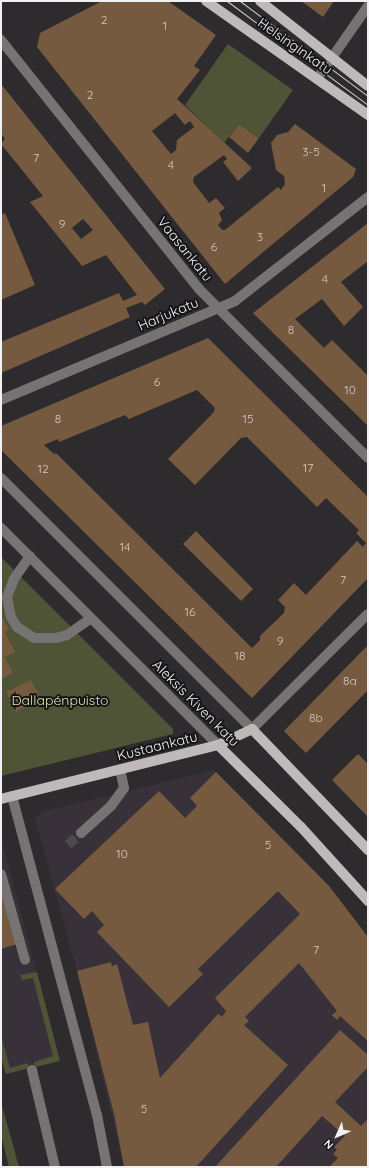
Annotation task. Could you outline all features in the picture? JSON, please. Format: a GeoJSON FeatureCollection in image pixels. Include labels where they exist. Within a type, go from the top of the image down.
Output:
{"type":"FeatureCollection","features":[{"type":"Feature","properties":{"kind":"main road","name":"Helsinginkatu"},"geometry":{"type":"LineString","coordinates":[[206,1],[368,115]]}},
{"type":"Feature","properties":{"kind":"main road","name":"Helsinginkatu"},"geometry":{"type":"LineString","coordinates":[[260,1],[308,36],[332,59],[368,86]]}},
{"type":"Feature","properties":{"kind":"main road","name":"Kustaankatu"},"geometry":{"type":"LineString","coordinates":[[1,799],[218,745],[252,728]]}},
{"type":"Feature","properties":{"kind":"main road","name":"Aleksis Kiven katu"},"geometry":{"type":"LineString","coordinates":[[252,728],[368,850]]}},
{"type":"Feature","properties":{"kind":"main road","name":"Aleksis Kiven katu"},"geometry":{"type":"LineString","coordinates":[[218,745],[301,827],[368,901]]}},
{"type":"Feature","properties":{"kind":"street"},"geometry":{"type":"LineString","coordinates":[[318,79],[368,6]]}},
{"type":"Feature","properties":{"kind":"street","name":"Vaasankatu"},"geometry":{"type":"LineString","coordinates":[[1,40],[199,289],[368,458]]}},
{"type":"Feature","properties":{"kind":"street","name":"Harjukatu"},"geometry":{"type":"LineString","coordinates":[[1,400],[235,301],[368,197]]}},
{"type":"Feature","properties":{"kind":"street","name":"Aleksis Kiven katu"},"geometry":{"type":"LineString","coordinates":[[1,478],[252,728]]}},
{"type":"Feature","properties":{"kind":"street","name":"Aleksis Kiven katu"},"geometry":{"type":"LineString","coordinates":[[1,528],[218,745]]}},
{"type":"Feature","properties":{"kind":"street"},"geometry":{"type":"LineString","coordinates":[[30,556],[14,579],[7,597],[11,617],[17,627],[34,638],[56,638],[67,635],[91,618]]}},
{"type":"Feature","properties":{"kind":"street","name":"Kustaankatu"},"geometry":{"type":"LineString","coordinates":[[252,728],[368,614]]}},
{"type":"Feature","properties":{"kind":"street"},"geometry":{"type":"LineString","coordinates":[[81,833],[111,806],[124,788],[120,770]]}},
{"type":"Feature","properties":{"kind":"street"},"geometry":{"type":"LineString","coordinates":[[12,796],[97,1115],[107,1167]]}},
{"type":"Feature","properties":{"kind":"street"},"geometry":{"type":"LineString","coordinates":[[1,874],[24,960]]}},
{"type":"Feature","properties":{"kind":"street"},"geometry":{"type":"LineString","coordinates":[[32,1070],[55,1167]]}},
{"type":"Feature","properties":{"kind":"shaded area"},"geometry":{"type":"Polygon","coordinates":[[[214,770],[329,886],[368,937],[368,1167],[124,1167],[77,971],[35,819],[41,812],[214,770]]]}},
{"type":"Feature","properties":{"kind":"shaded area"},"geometry":{"type":"Polygon","coordinates":[[[1,837],[60,1061],[6,1074],[1,1058],[1,837]]]}},
{"type":"Feature","properties":{"kind":"green space"},"geometry":{"type":"Polygon","coordinates":[[[228,44],[293,90],[259,138],[239,124],[224,143],[185,105],[228,44]]]}},
{"type":"Feature","properties":{"kind":"green space","name":"Dallapénpuisto"},"geometry":{"type":"Polygon","coordinates":[[[1,557],[173,729],[173,734],[1,776],[1,557]]]}},
{"type":"Feature","properties":{"kind":"green space"},"geometry":{"type":"Polygon","coordinates":[[[37,972],[60,1061],[35,1067],[34,1062],[53,1056],[33,978],[22,980],[20,975],[37,972]]]}},
{"type":"Feature","properties":{"kind":"green space"},"geometry":{"type":"Polygon","coordinates":[[[1,1035],[10,1068],[28,1063],[29,1068],[6,1074],[1,1058],[1,1035]]]}},
{"type":"Feature","properties":{"kind":"green space"},"geometry":{"type":"Polygon","coordinates":[[[1,1102],[19,1167],[9,1167],[1,1135],[1,1102]]]}},
{"type":"Feature","properties":{"kind":"building"},"geometry":{"type":"Polygon","coordinates":[[[102,1],[168,1],[216,35],[194,66],[200,70],[177,99],[252,168],[238,181],[223,162],[227,159],[224,155],[194,177],[193,182],[209,203],[216,198],[225,208],[219,213],[222,220],[218,225],[222,230],[225,230],[278,187],[281,190],[285,184],[284,176],[276,170],[271,143],[277,135],[288,132],[295,124],[356,169],[353,177],[225,284],[37,47],[40,33],[102,1]],[[175,113],[152,131],[171,154],[176,150],[177,140],[194,127],[190,121],[185,125],[175,113]]]}},
{"type":"Feature","properties":{"kind":"building"},"geometry":{"type":"Polygon","coordinates":[[[301,1],[334,1],[323,17],[301,1]]]}},
{"type":"Feature","properties":{"kind":"building"},"geometry":{"type":"Polygon","coordinates":[[[1,84],[165,289],[145,305],[142,302],[126,308],[130,317],[1,373],[1,342],[119,293],[123,301],[137,295],[106,255],[82,266],[30,202],[43,196],[1,144],[5,139],[1,133],[1,84]],[[83,219],[72,228],[81,239],[93,230],[83,219]]]}},
{"type":"Feature","properties":{"kind":"building"},"geometry":{"type":"Polygon","coordinates":[[[239,124],[259,138],[248,153],[229,137],[239,124]]]}},
{"type":"Feature","properties":{"kind":"building"},"geometry":{"type":"Polygon","coordinates":[[[5,213],[35,285],[1,300],[1,215],[5,213]]]}},
{"type":"Feature","properties":{"kind":"building"},"geometry":{"type":"Polygon","coordinates":[[[368,223],[368,261],[341,282],[363,307],[344,326],[322,299],[295,319],[324,348],[332,340],[368,376],[368,426],[253,313],[368,223]]]}},
{"type":"Feature","properties":{"kind":"building"},"geometry":{"type":"Polygon","coordinates":[[[208,338],[368,497],[368,578],[252,698],[1,450],[1,426],[208,338]],[[197,390],[129,419],[125,415],[59,442],[58,439],[44,445],[54,454],[56,453],[252,648],[260,640],[260,636],[284,613],[285,607],[278,600],[294,583],[306,595],[357,541],[363,547],[366,543],[356,533],[359,530],[326,498],[317,507],[247,437],[241,438],[195,485],[168,459],[214,412],[215,408],[197,390]]]}},
{"type":"Feature","properties":{"kind":"building"},"geometry":{"type":"Polygon","coordinates":[[[196,531],[253,589],[241,601],[183,544],[196,531]]]}},
{"type":"Feature","properties":{"kind":"building"},"geometry":{"type":"Polygon","coordinates":[[[1,614],[9,630],[5,632],[15,652],[5,657],[13,673],[1,679],[1,614]]]}},
{"type":"Feature","properties":{"kind":"building"},"geometry":{"type":"Polygon","coordinates":[[[368,645],[368,690],[306,753],[284,731],[368,645]]]}},
{"type":"Feature","properties":{"kind":"building"},"geometry":{"type":"Polygon","coordinates":[[[31,680],[41,699],[16,712],[6,692],[31,680]]]}},
{"type":"Feature","properties":{"kind":"building"},"geometry":{"type":"Polygon","coordinates":[[[358,754],[368,764],[368,817],[332,780],[358,754]]]}},
{"type":"Feature","properties":{"kind":"building"},"geometry":{"type":"Polygon","coordinates":[[[216,772],[329,886],[368,937],[368,1041],[340,1016],[337,1020],[332,1015],[337,1011],[299,963],[245,1017],[249,1021],[244,1025],[288,1065],[196,1167],[124,1167],[114,1114],[77,971],[111,962],[112,966],[117,964],[133,1025],[148,1022],[160,1078],[218,1014],[222,1017],[226,1011],[215,998],[300,914],[278,891],[198,969],[203,974],[169,1007],[97,932],[104,925],[92,911],[84,919],[55,889],[159,791],[185,818],[197,806],[190,798],[216,772]]]}},
{"type":"Feature","properties":{"kind":"building"},"geometry":{"type":"Polygon","coordinates":[[[1,888],[17,944],[1,949],[1,888]]]}},
{"type":"Feature","properties":{"kind":"building"},"geometry":{"type":"Polygon","coordinates":[[[340,1030],[368,1055],[368,1067],[335,1102],[361,1126],[368,1119],[368,1167],[329,1167],[338,1158],[333,1154],[337,1150],[334,1147],[345,1136],[322,1116],[276,1167],[215,1167],[340,1030]]]}},
{"type":"Feature","properties":{"kind":"tunnel"},"geometry":{"type":"LineString","coordinates":[[68,845],[81,833]]}},
{"type":"Feature","properties":{"kind":"tram line"},"geometry":{"type":"LineString","coordinates":[[227,1],[368,105]]}},
{"type":"Feature","properties":{"kind":"tram line"},"geometry":{"type":"LineString","coordinates":[[240,1],[368,96]]}}]}
